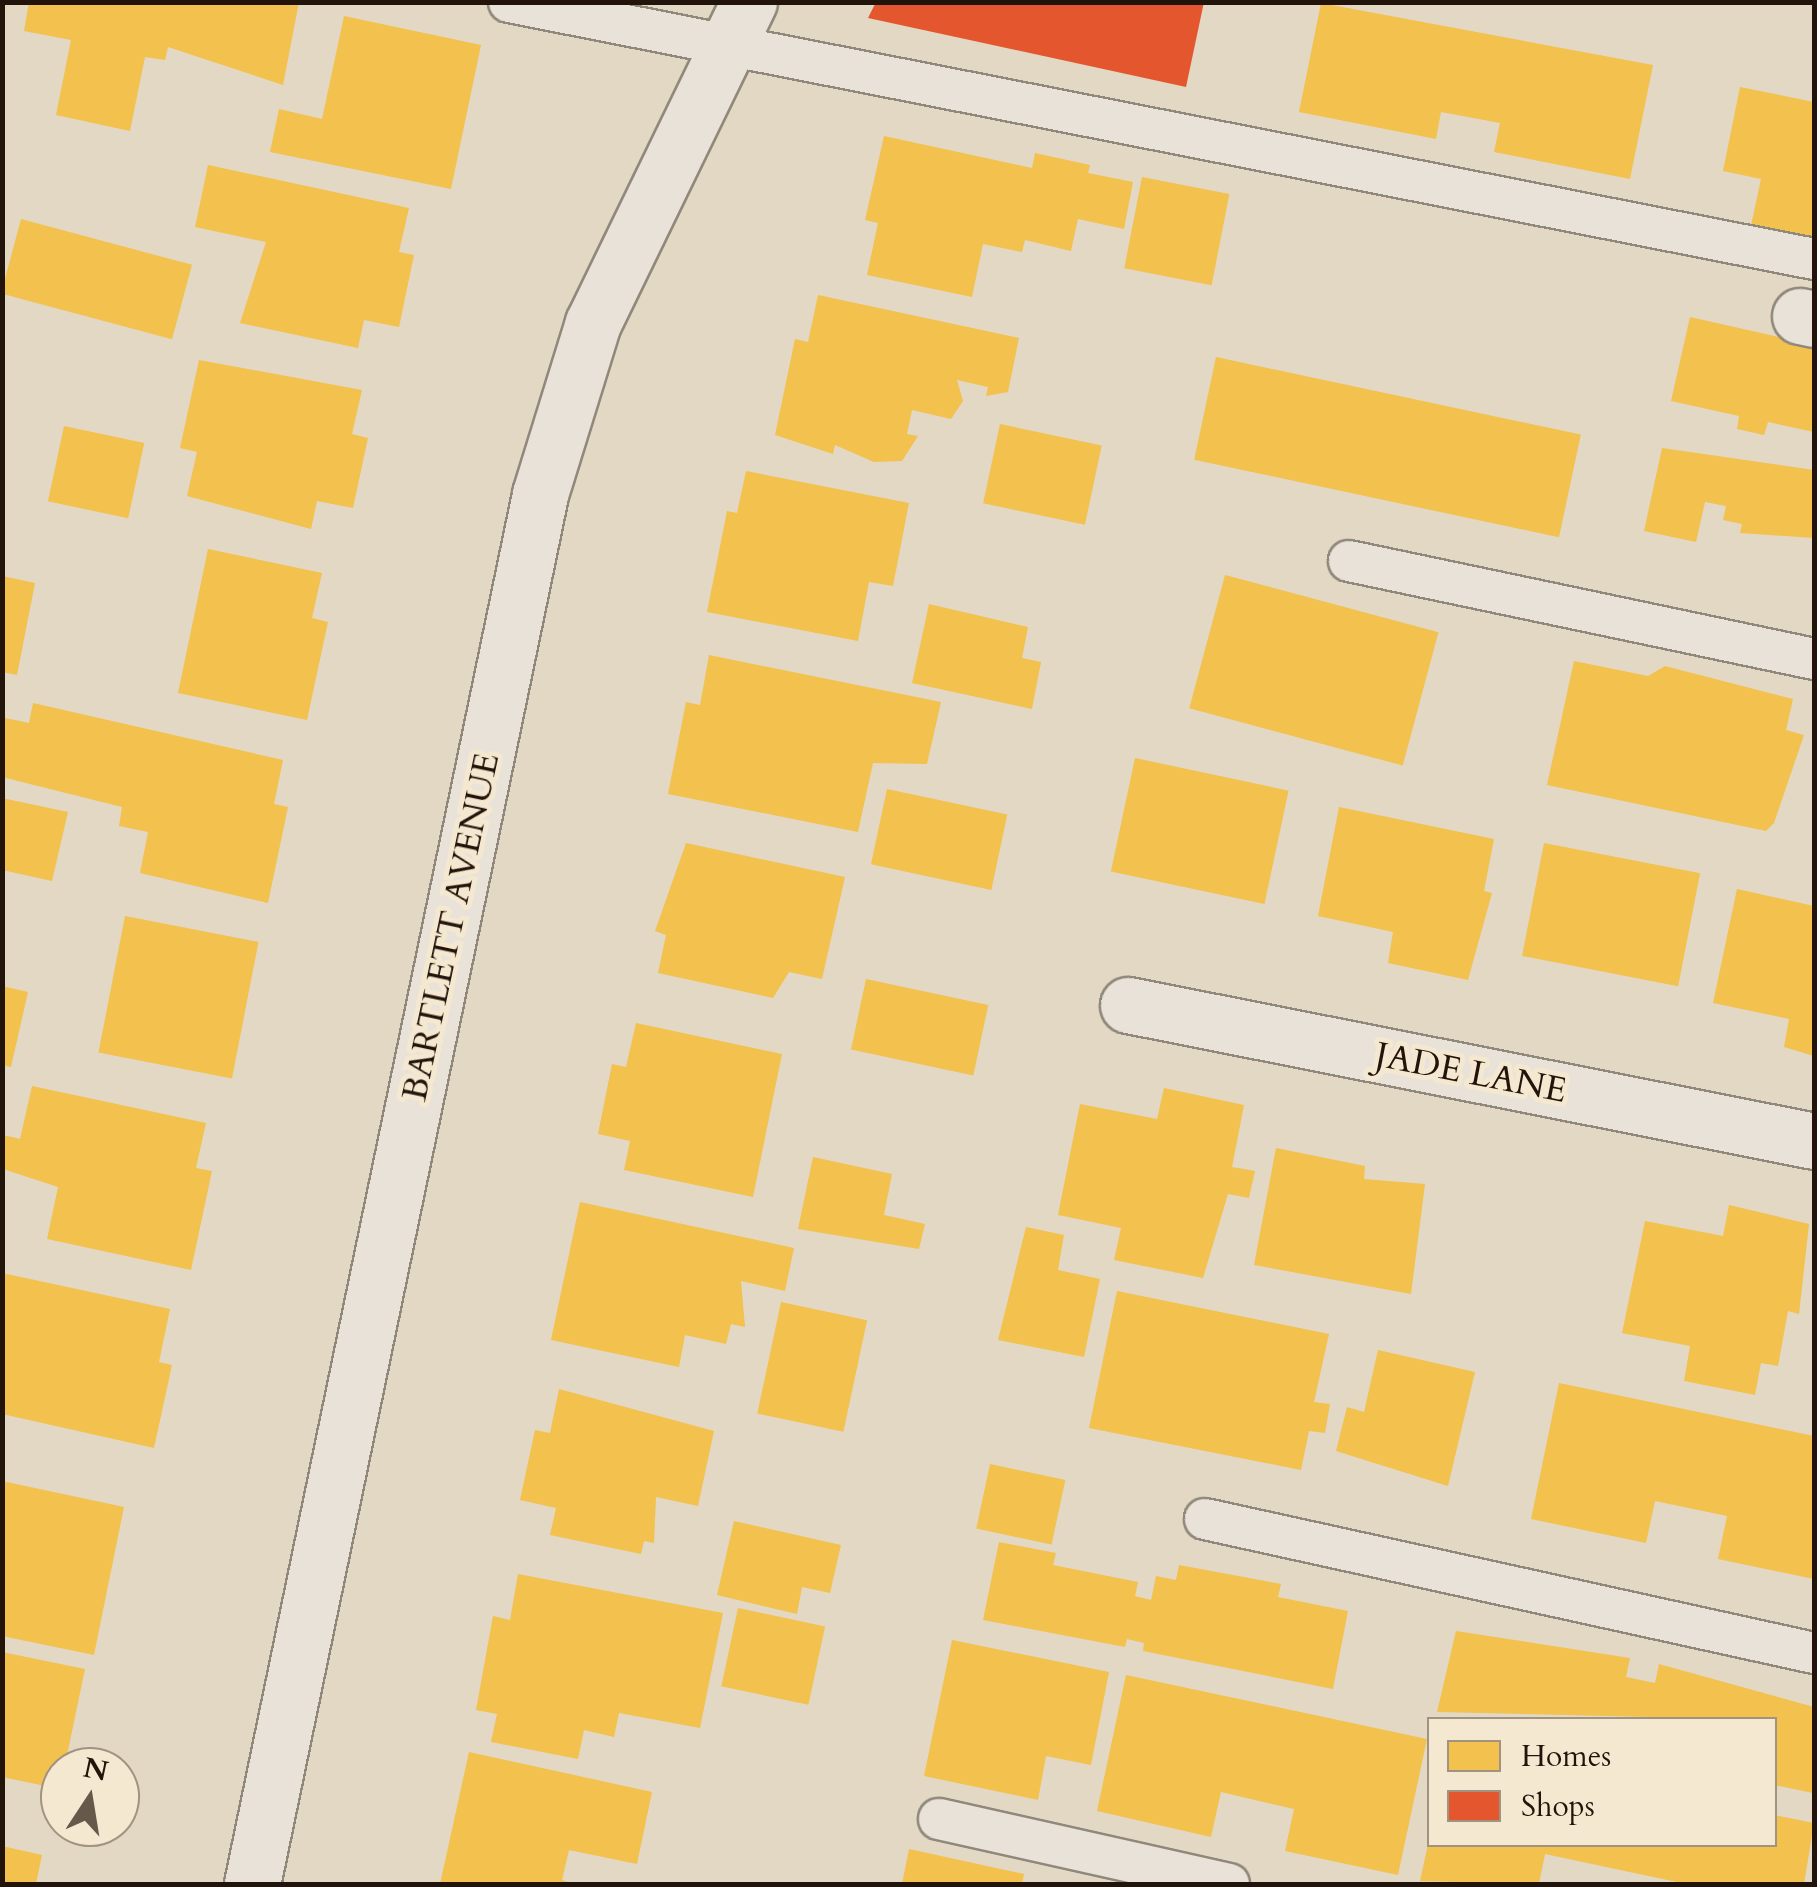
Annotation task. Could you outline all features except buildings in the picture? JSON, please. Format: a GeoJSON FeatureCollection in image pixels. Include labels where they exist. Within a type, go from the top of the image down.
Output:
{"type":"FeatureCollection","features":[{"type":"Feature","properties":{"kind":"street","name":"BARTLETT AVENUE"},"geometry":{"type":"LineString","coordinates":[[252,1884],[540,494],[593,322],[737,25]]}},
{"type":"Feature","properties":{"kind":"street","name":"JADE LANE"},"geometry":{"type":"LineString","coordinates":[[1128,1005],[1814,1142]]}},
{"type":"Feature","properties":{"kind":"lane"},"geometry":{"type":"LineString","coordinates":[[509,2],[737,25],[1814,259]]}},
{"type":"Feature","properties":{"kind":"lane"},"geometry":{"type":"LineString","coordinates":[[1349,561],[1814,659]]}},
{"type":"Feature","properties":{"kind":"lane"},"geometry":{"type":"LineString","coordinates":[[1206,1519],[1814,1652]]}},
{"type":"Feature","properties":{"kind":"lane"},"geometry":{"type":"LineString","coordinates":[[938,1820],[1230,1884]]}}]}
